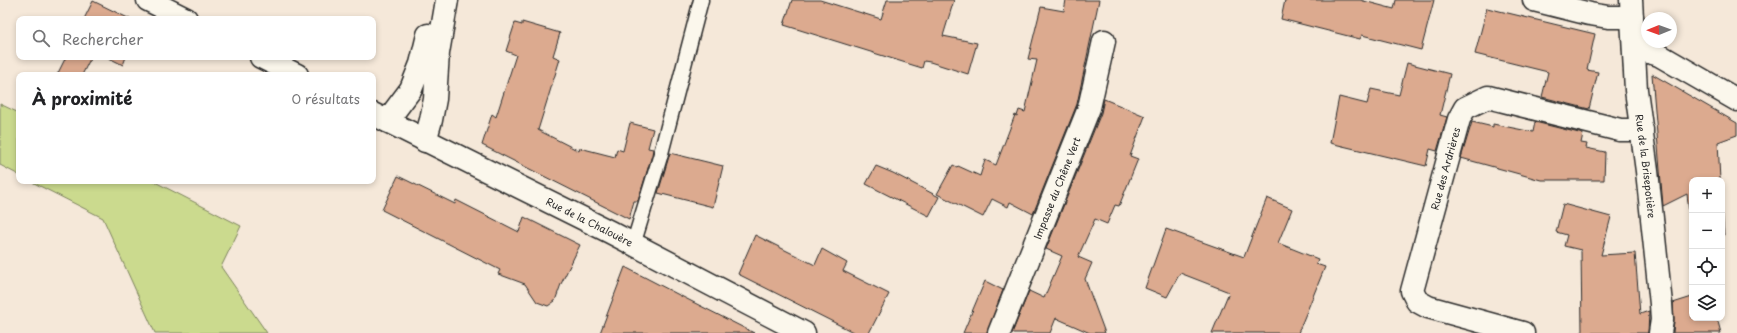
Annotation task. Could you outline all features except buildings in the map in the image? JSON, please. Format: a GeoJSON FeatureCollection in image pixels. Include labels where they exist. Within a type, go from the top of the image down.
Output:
{"type":"FeatureCollection","features":[{"type":"Feature","properties":{"kind":"street"},"geometry":{"type":"LineString","coordinates":[[148,0],[180,16]]}},
{"type":"Feature","properties":{"kind":"street"},"geometry":{"type":"LineString","coordinates":[[380,117],[411,89],[414,83],[421,64],[434,0]]}},
{"type":"Feature","properties":{"kind":"street"},"geometry":{"type":"LineString","coordinates":[[425,141],[435,98],[438,53],[447,0]]}},
{"type":"Feature","properties":{"kind":"street"},"geometry":{"type":"LineString","coordinates":[[1534,0],[1608,17],[1632,8]]}},
{"type":"Feature","properties":{"kind":"street","name":"Rue de la Brisepotière"},"geometry":{"type":"LineString","coordinates":[[1632,8],[1636,90],[1642,130],[1661,309],[1660,333]]}},
{"type":"Feature","properties":{"kind":"street","name":"Impasse du Chêne Vert"},"geometry":{"type":"LineString","coordinates":[[999,333],[1089,108],[1104,41]]}},
{"type":"Feature","properties":{"kind":"street"},"geometry":{"type":"LineString","coordinates":[[1634,48],[1660,55],[1737,100]]}},
{"type":"Feature","properties":{"kind":"street"},"geometry":{"type":"LineString","coordinates":[[267,60],[291,72]]}},
{"type":"Feature","properties":{"kind":"street","name":"Rue des Ardrières"},"geometry":{"type":"LineString","coordinates":[[1523,333],[1428,307],[1417,301],[1412,291],[1459,119],[1465,108],[1488,97],[1620,130],[1642,130]]}},
{"type":"Feature","properties":{"kind":"street","name":"Rue de la Chalouère"},"geometry":{"type":"LineString","coordinates":[[380,117],[425,141],[451,152],[633,244],[804,333]]}},
{"type":"Feature","properties":{"kind":"lane"},"geometry":{"type":"LineString","coordinates":[[633,244],[660,156],[701,0]]}},
{"type":"Feature","properties":{"kind":"green space"},"geometry":{"type":"Polygon","coordinates":[[[0,104],[16,112],[16,173],[0,165],[0,104]]]}},
{"type":"Feature","properties":{"kind":"green space"},"geometry":{"type":"Polygon","coordinates":[[[36,184],[159,184],[241,226],[221,267],[267,333],[155,333],[103,218],[36,184]]]}}]}
